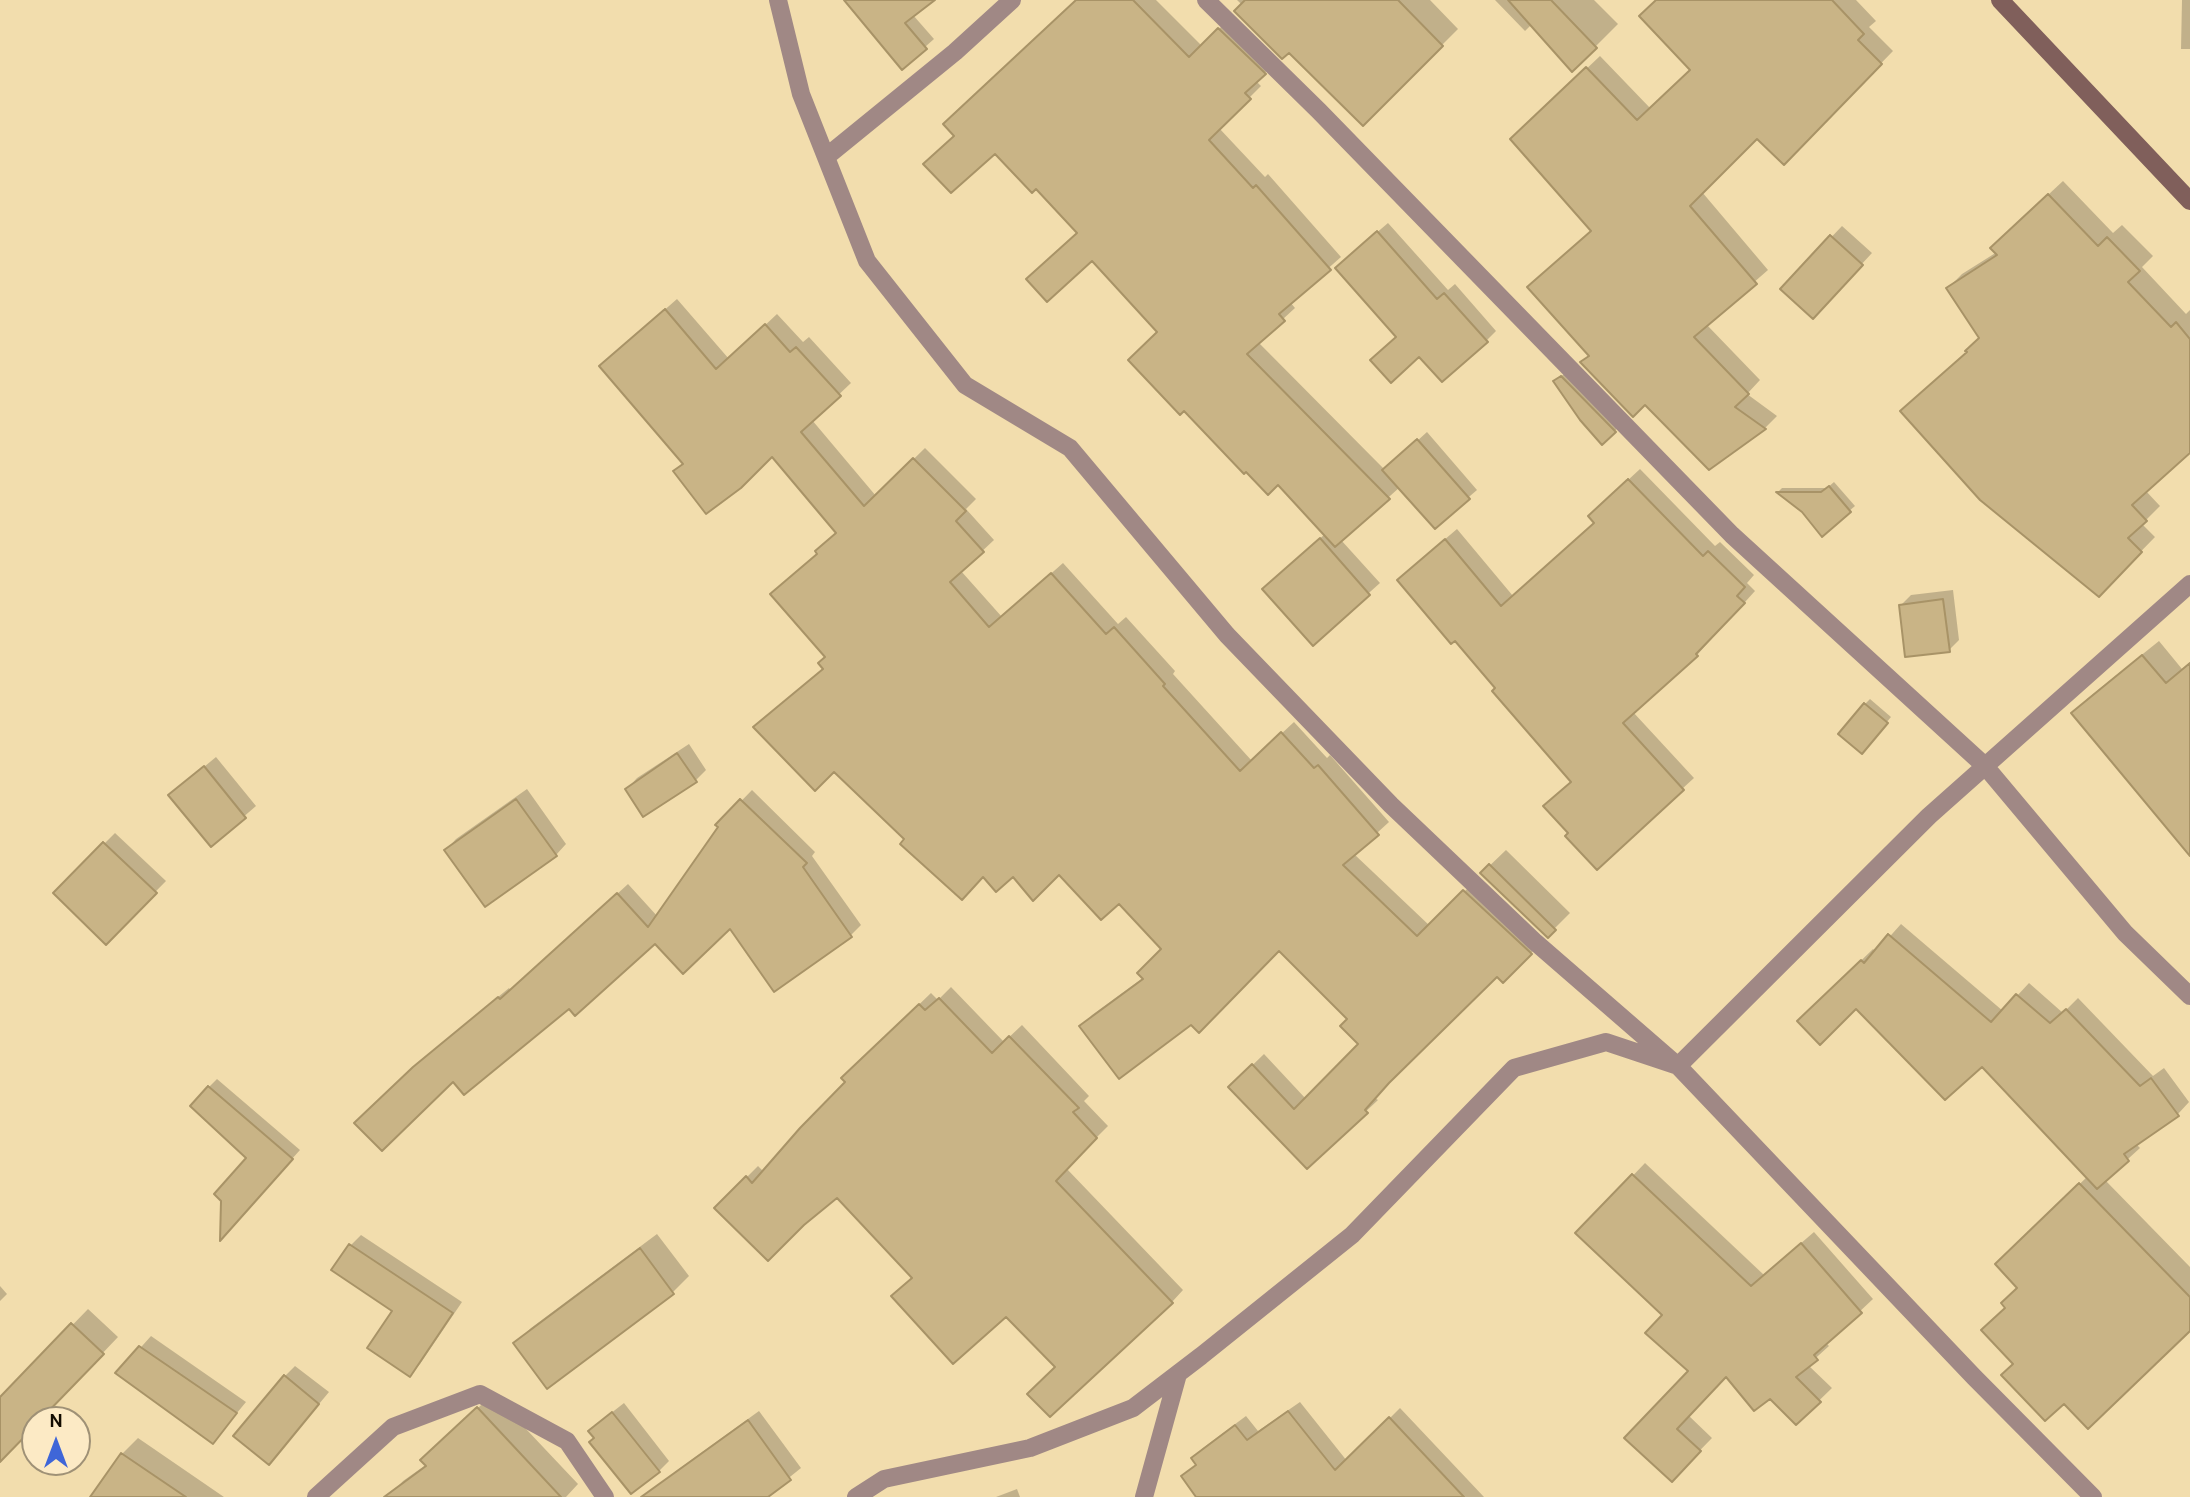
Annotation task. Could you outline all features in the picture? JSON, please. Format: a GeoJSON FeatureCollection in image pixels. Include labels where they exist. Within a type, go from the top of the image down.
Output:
{"type":"FeatureCollection","features":[{"type":"Feature","properties":{"kind":"street"},"geometry":{"type":"LineString","coordinates":[[778,0],[801,94],[867,261],[965,385],[1070,448],[1227,635],[1391,805],[1534,941],[1678,1066],[1974,1377],[2093,1497]]}},
{"type":"Feature","properties":{"kind":"street"},"geometry":{"type":"LineString","coordinates":[[826,157],[955,52],[1012,0]]}},
{"type":"Feature","properties":{"kind":"street"},"geometry":{"type":"LineString","coordinates":[[1206,0],[1319,111],[1732,535],[1985,766],[2125,933],[2190,996]]}},
{"type":"Feature","properties":{"kind":"street"},"geometry":{"type":"LineString","coordinates":[[2000,0],[2190,201]]}},
{"type":"Feature","properties":{"kind":"street"},"geometry":{"type":"LineString","coordinates":[[1678,1066],[1929,816],[2190,584]]}},
{"type":"Feature","properties":{"kind":"street"},"geometry":{"type":"LineString","coordinates":[[856,1497],[884,1479],[1030,1447],[1133,1408],[1352,1235],[1514,1068],[1606,1042],[1678,1066]]}},
{"type":"Feature","properties":{"kind":"street"},"geometry":{"type":"LineString","coordinates":[[1144,1497],[1178,1374]]}},
{"type":"Feature","properties":{"kind":"street"},"geometry":{"type":"LineString","coordinates":[[316,1497],[393,1427],[480,1394],[567,1441],[605,1497]]}},
{"type":"Feature","properties":{"kind":"building"},"geometry":{"type":"Polygon","coordinates":[[[844,0],[935,0],[905,23],[927,49],[902,70],[844,0]]]}},
{"type":"Feature","properties":{"kind":"building"},"geometry":{"type":"Polygon","coordinates":[[[1076,0],[1133,0],[1189,57],[1218,28],[1266,74],[1245,93],[1251,99],[1209,140],[1253,188],[1256,185],[1331,270],[1279,314],[1285,321],[1247,354],[1390,499],[1335,547],[1278,485],[1268,495],[1246,472],[1244,474],[1184,411],[1180,415],[1128,360],[1157,332],[1092,261],[1047,302],[1026,279],[1077,233],[1036,189],[1032,193],[995,154],[951,193],[923,164],[954,136],[943,124],[1076,0]]]}},
{"type":"Feature","properties":{"kind":"building"},"geometry":{"type":"Polygon","coordinates":[[[1245,0],[1398,0],[1443,46],[1363,126],[1289,53],[1282,59],[1234,11],[1245,0]]]}},
{"type":"Feature","properties":{"kind":"building"},"geometry":{"type":"Polygon","coordinates":[[[1508,0],[1551,0],[1597,48],[1572,72],[1508,0]]]}},
{"type":"Feature","properties":{"kind":"building"},"geometry":{"type":"Polygon","coordinates":[[[1656,0],[1832,0],[1864,34],[1858,40],[1882,64],[1784,165],[1757,139],[1690,206],[1757,284],[1694,337],[1749,394],[1735,407],[1766,429],[1709,470],[1645,405],[1633,417],[1580,362],[1589,356],[1527,287],[1591,231],[1510,139],[1586,67],[1637,120],[1690,70],[1639,16],[1656,0]]]}},
{"type":"Feature","properties":{"kind":"building"},"geometry":{"type":"Polygon","coordinates":[[[2048,194],[2098,246],[2107,237],[2140,271],[2128,282],[2171,327],[2176,322],[2190,339],[2190,453],[2132,505],[2147,521],[2128,538],[2142,552],[2099,597],[1980,500],[1900,411],[1967,352],[1965,351],[1979,338],[1946,288],[1997,255],[1990,248],[2048,194]]]}},
{"type":"Feature","properties":{"kind":"building"},"geometry":{"type":"Polygon","coordinates":[[[1377,231],[1437,299],[1444,293],[1488,342],[1442,382],[1419,357],[1391,383],[1370,360],[1396,337],[1335,268],[1377,231]]]}},
{"type":"Feature","properties":{"kind":"building"},"geometry":{"type":"Polygon","coordinates":[[[1830,235],[1863,265],[1813,319],[1780,289],[1830,235]]]}},
{"type":"Feature","properties":{"kind":"building"},"geometry":{"type":"Polygon","coordinates":[[[665,309],[716,369],[765,324],[790,352],[796,347],[841,396],[801,432],[864,506],[913,458],[966,511],[956,521],[984,552],[950,582],[989,627],[1051,573],[1106,634],[1114,627],[1240,771],[1281,732],[1314,768],[1318,765],[1379,835],[1343,865],[1417,936],[1463,890],[1532,954],[1503,983],[1497,977],[1389,1083],[1365,1110],[1368,1113],[1307,1169],[1228,1087],[1252,1064],[1294,1109],[1358,1044],[1340,1026],[1347,1019],[1279,951],[1199,1033],[1191,1025],[1119,1079],[1079,1026],[1143,979],[1137,973],[1161,949],[1119,904],[1101,920],[1059,875],[1033,901],[1013,877],[996,892],[983,877],[962,900],[900,844],[904,839],[834,772],[815,791],[753,727],[823,669],[818,663],[825,657],[770,594],[817,554],[815,551],[836,533],[772,457],[741,488],[706,514],[673,471],[683,464],[599,366],[665,309]]]}},
{"type":"Feature","properties":{"kind":"building"},"geometry":{"type":"Polygon","coordinates":[[[1561,376],[1616,432],[1602,445],[1580,420],[1553,381],[1561,376]]]}},
{"type":"Feature","properties":{"kind":"building"},"geometry":{"type":"Polygon","coordinates":[[[1417,439],[1470,499],[1435,529],[1382,470],[1417,439]]]}},
{"type":"Feature","properties":{"kind":"building"},"geometry":{"type":"Polygon","coordinates":[[[1628,479],[1703,556],[1708,551],[1745,587],[1737,596],[1745,603],[1696,654],[1698,656],[1623,723],[1684,790],[1597,870],[1565,836],[1568,833],[1543,806],[1571,782],[1492,691],[1495,688],[1455,641],[1451,644],[1397,580],[1445,539],[1501,606],[1594,523],[1588,516],[1628,479]]]}},
{"type":"Feature","properties":{"kind":"building"},"geometry":{"type":"Polygon","coordinates":[[[1829,486],[1851,512],[1822,537],[1802,512],[1776,492],[1821,492],[1829,486]]]}},
{"type":"Feature","properties":{"kind":"building"},"geometry":{"type":"Polygon","coordinates":[[[1320,538],[1370,595],[1313,646],[1262,589],[1320,538]]]}},
{"type":"Feature","properties":{"kind":"building"},"geometry":{"type":"Polygon","coordinates":[[[1943,599],[1950,652],[1905,657],[1899,605],[1943,599]]]}},
{"type":"Feature","properties":{"kind":"building"},"geometry":{"type":"Polygon","coordinates":[[[2142,655],[2166,683],[2190,663],[2190,856],[2071,713],[2142,655]]]}},
{"type":"Feature","properties":{"kind":"building"},"geometry":{"type":"Polygon","coordinates":[[[1864,703],[1888,723],[1862,754],[1838,734],[1864,703]]]}},
{"type":"Feature","properties":{"kind":"building"},"geometry":{"type":"Polygon","coordinates":[[[677,753],[697,782],[643,817],[625,789],[677,753]]]}},
{"type":"Feature","properties":{"kind":"building"},"geometry":{"type":"Polygon","coordinates":[[[204,766],[246,818],[211,847],[168,795],[204,766]]]}},
{"type":"Feature","properties":{"kind":"building"},"geometry":{"type":"Polygon","coordinates":[[[516,799],[557,856],[485,907],[444,850],[516,799]]]}},
{"type":"Feature","properties":{"kind":"building"},"geometry":{"type":"Polygon","coordinates":[[[740,799],[807,863],[803,867],[852,937],[774,992],[730,929],[683,974],[655,944],[575,1016],[569,1009],[464,1095],[453,1082],[382,1151],[354,1123],[413,1067],[498,997],[500,999],[617,893],[648,927],[718,827],[715,825],[740,799]]]}},
{"type":"Feature","properties":{"kind":"building"},"geometry":{"type":"Polygon","coordinates":[[[103,842],[157,893],[106,945],[53,893],[103,842]]]}},
{"type":"Feature","properties":{"kind":"building"},"geometry":{"type":"Polygon","coordinates":[[[1489,864],[1556,930],[1548,938],[1480,873],[1489,864]]]}},
{"type":"Feature","properties":{"kind":"building"},"geometry":{"type":"Polygon","coordinates":[[[1888,934],[1991,1022],[2016,994],[2050,1023],[2066,1009],[2140,1086],[2151,1078],[2179,1116],[2124,1154],[2129,1161],[2097,1189],[1982,1067],[1945,1100],[1856,1009],[1820,1045],[1797,1021],[1861,960],[1864,963],[1888,934]]]}},
{"type":"Feature","properties":{"kind":"building"},"geometry":{"type":"Polygon","coordinates":[[[939,998],[992,1053],[1009,1036],[1079,1108],[1073,1112],[1097,1138],[1056,1181],[1173,1303],[1050,1417],[1027,1394],[1055,1367],[1006,1317],[953,1364],[891,1296],[912,1278],[837,1198],[804,1225],[768,1261],[714,1208],[746,1176],[752,1183],[845,1082],[841,1078],[919,1004],[925,1010],[939,998]]]}},
{"type":"Feature","properties":{"kind":"building"},"geometry":{"type":"Polygon","coordinates":[[[208,1086],[293,1159],[220,1241],[221,1201],[214,1194],[246,1158],[190,1106],[208,1086]]]}},
{"type":"Feature","properties":{"kind":"building"},"geometry":{"type":"Polygon","coordinates":[[[1632,1174],[1751,1286],[1801,1243],[1862,1313],[1814,1355],[1818,1360],[1796,1377],[1821,1402],[1796,1425],[1770,1399],[1754,1411],[1726,1377],[1677,1429],[1701,1451],[1672,1482],[1624,1438],[1688,1371],[1645,1333],[1662,1315],[1575,1233],[1632,1174]]]}},
{"type":"Feature","properties":{"kind":"building"},"geometry":{"type":"Polygon","coordinates":[[[2079,1183],[2190,1297],[2190,1331],[2088,1429],[2064,1404],[2045,1421],[2001,1375],[2013,1364],[1981,1330],[2005,1308],[2001,1303],[2017,1288],[1995,1264],[2079,1183]]]}},
{"type":"Feature","properties":{"kind":"building"},"geometry":{"type":"Polygon","coordinates":[[[349,1244],[453,1313],[410,1377],[367,1348],[392,1311],[331,1270],[349,1244]]]}},
{"type":"Feature","properties":{"kind":"building"},"geometry":{"type":"Polygon","coordinates":[[[640,1248],[674,1294],[547,1389],[513,1343],[640,1248]]]}},
{"type":"Feature","properties":{"kind":"building"},"geometry":{"type":"Polygon","coordinates":[[[71,1323],[104,1354],[54,1406],[21,1406],[21,1440],[0,1462],[0,1397],[71,1323]]]}},
{"type":"Feature","properties":{"kind":"building"},"geometry":{"type":"Polygon","coordinates":[[[139,1346],[237,1413],[213,1444],[115,1373],[139,1346]]]}},
{"type":"Feature","properties":{"kind":"building"},"geometry":{"type":"Polygon","coordinates":[[[284,1375],[319,1404],[269,1465],[233,1436],[284,1375]]]}},
{"type":"Feature","properties":{"kind":"building"},"geometry":{"type":"Polygon","coordinates":[[[477,1407],[561,1497],[384,1497],[426,1466],[420,1460],[477,1407]]]}},
{"type":"Feature","properties":{"kind":"building"},"geometry":{"type":"Polygon","coordinates":[[[1288,1411],[1335,1470],[1389,1417],[1464,1497],[1196,1497],[1181,1476],[1196,1465],[1191,1458],[1235,1425],[1247,1440],[1288,1411]]]}},
{"type":"Feature","properties":{"kind":"building"},"geometry":{"type":"Polygon","coordinates":[[[612,1412],[660,1472],[631,1494],[589,1442],[594,1438],[588,1431],[612,1412]]]}},
{"type":"Feature","properties":{"kind":"building"},"geometry":{"type":"Polygon","coordinates":[[[748,1420],[791,1480],[768,1497],[641,1497],[748,1420]]]}},
{"type":"Feature","properties":{"kind":"building"},"geometry":{"type":"Polygon","coordinates":[[[121,1453],[186,1497],[90,1497],[121,1453]]]}}]}
